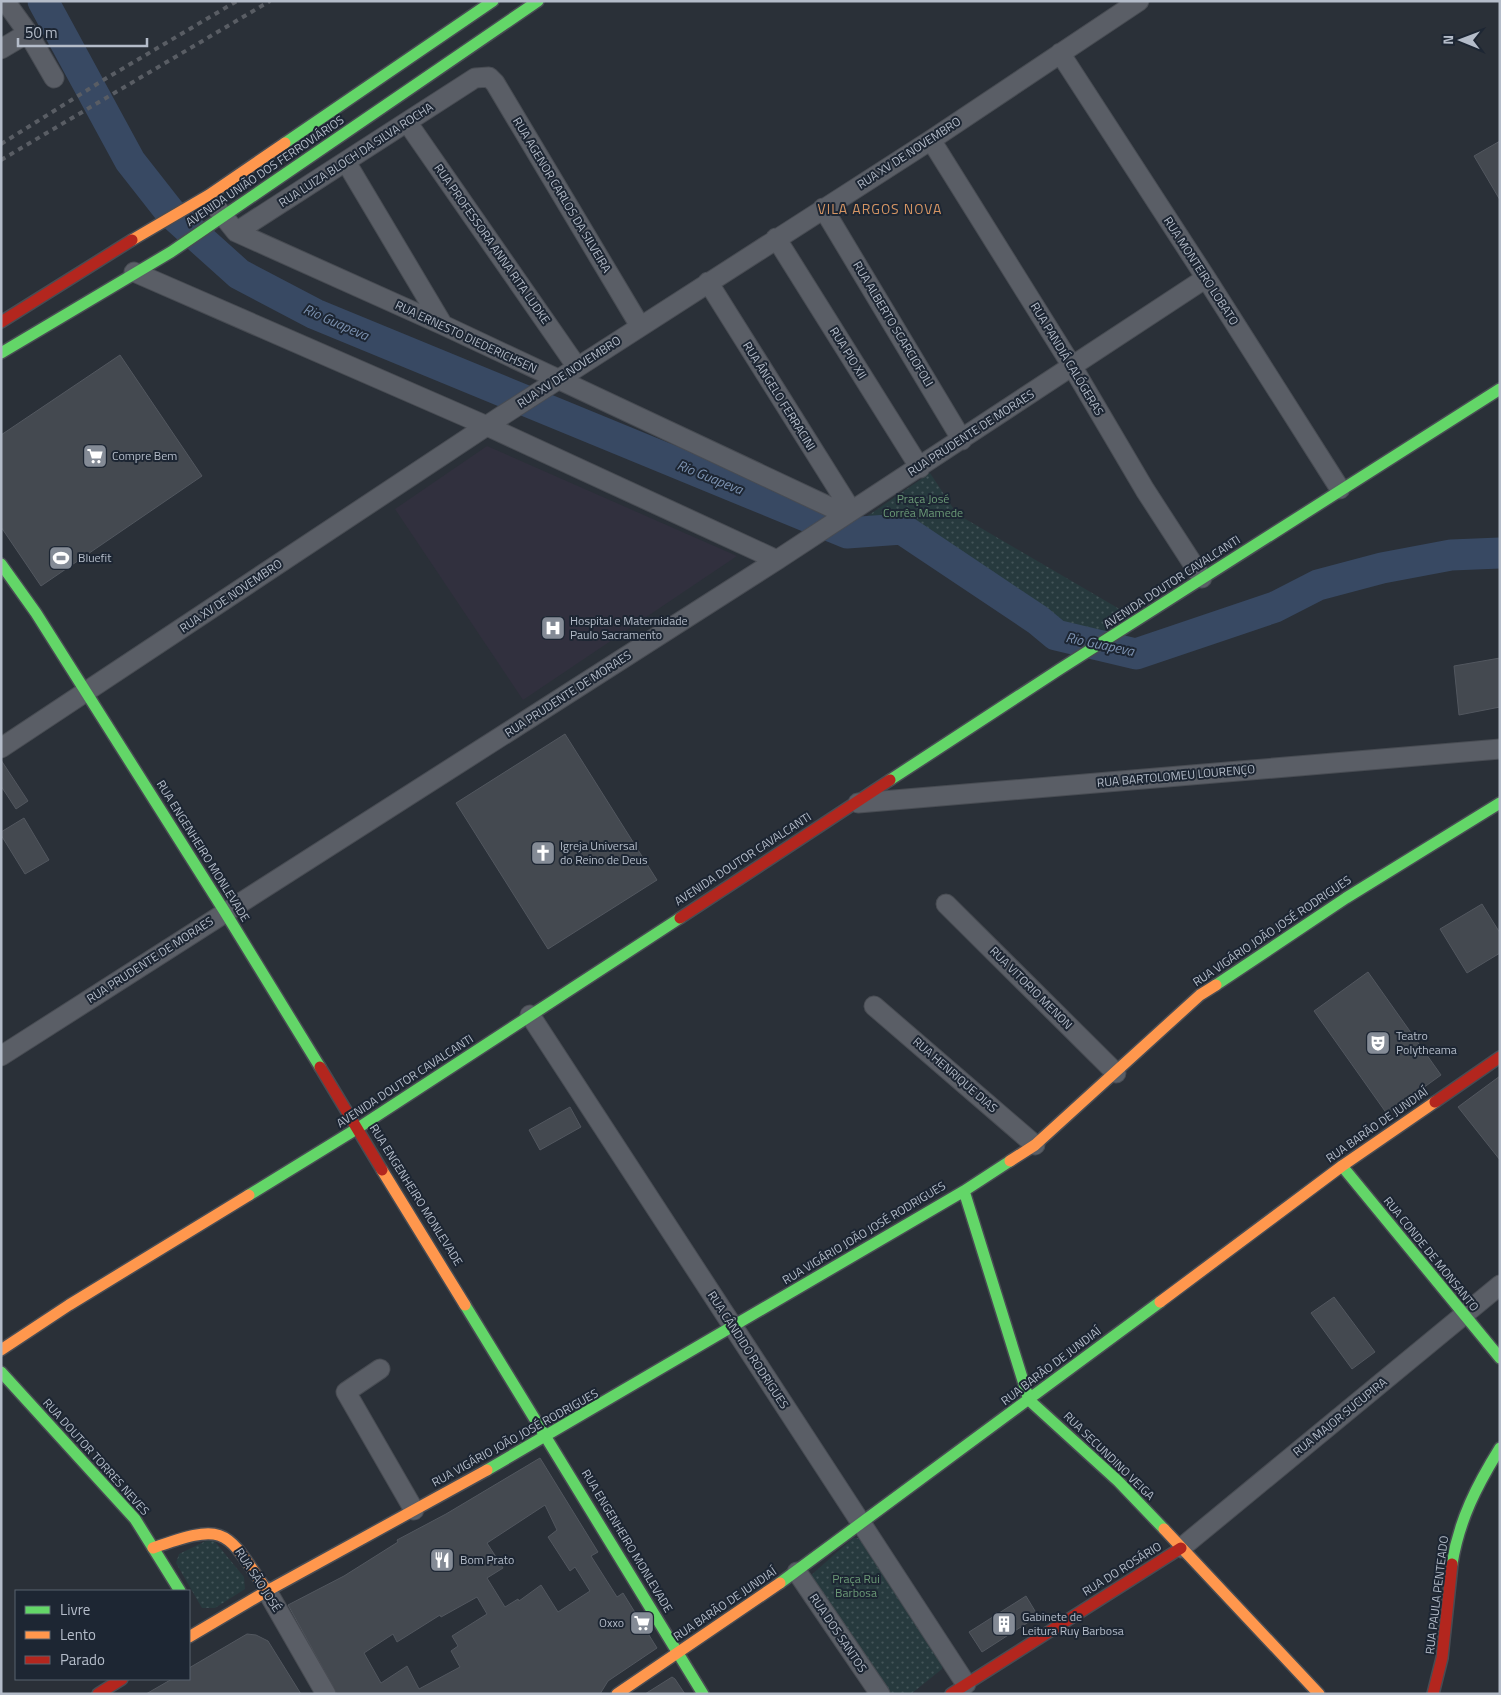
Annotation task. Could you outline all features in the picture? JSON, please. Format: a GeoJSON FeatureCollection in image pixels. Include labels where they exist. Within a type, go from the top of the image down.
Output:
{"type":"FeatureCollection","features":[{"type":"Feature","properties":{"kind":"main road","name":"AVENIDA UNIÃO DOS FERROVIÁRIOS"},"geometry":{"type":"LineString","coordinates":[[1,322],[187,206],[209,195],[493,1]]}},
{"type":"Feature","properties":{"kind":"main road","name":"AVENIDA UNIÃO DOS FERROVIÁRIOS"},"geometry":{"type":"LineString","coordinates":[[1,353],[134,272],[171,252],[538,1]]}},
{"type":"Feature","properties":{"kind":"main road","name":"AVENIDA DOUTOR CAVALCANTI"},"geometry":{"type":"LineString","coordinates":[[1,1350],[69,1305],[358,1128],[1060,669],[1118,634],[1202,578],[1500,389]]}},
{"type":"Feature","properties":{"kind":"main road","name":"RUA ENGENHEIRO MONLEVADE"},"geometry":{"type":"LineString","coordinates":[[1,564],[87,692],[225,912],[548,1436],[703,1694]]}},
{"type":"Feature","properties":{"kind":"main road","name":"RUA VIGÁRIO JOÃO JOSÉ RODRIGUES"},"geometry":{"type":"LineString","coordinates":[[190,1636],[200,1625],[267,1591],[548,1436],[964,1191],[1035,1145],[1200,995],[1346,898],[1500,803]]}},
{"type":"Feature","properties":{"kind":"main road","name":"RUA BARÃO DE JUNDIAÍ"},"geometry":{"type":"LineString","coordinates":[[617,1694],[797,1572],[1342,1166],[1500,1057]]}},
{"type":"Feature","properties":{"kind":"main road","name":"RUA CONDE DE MONSANTO"},"geometry":{"type":"LineString","coordinates":[[1342,1166],[1500,1358]]}},
{"type":"Feature","properties":{"kind":"main road"},"geometry":{"type":"LineString","coordinates":[[964,1191],[1029,1400]]}},
{"type":"Feature","properties":{"kind":"main road","name":"RUA DOUTOR TORRES NEVES"},"geometry":{"type":"LineString","coordinates":[[1,1372],[135,1519],[179,1590]]}},
{"type":"Feature","properties":{"kind":"main road","name":"RUA SECUNDINO VEIGA"},"geometry":{"type":"LineString","coordinates":[[1029,1400],[1118,1480],[1319,1694]]}},
{"type":"Feature","properties":{"kind":"main road","name":"RUA PAULA PENTEADO"},"geometry":{"type":"LineString","coordinates":[[1433,1694],[1441,1672],[1455,1546],[1466,1506],[1500,1448]]}},
{"type":"Feature","properties":{"kind":"main road","name":"RUA SÃO JOSÉ"},"geometry":{"type":"LineString","coordinates":[[152,1548],[194,1533],[214,1531],[224,1534],[234,1543],[267,1591]]}},
{"type":"Feature","properties":{"kind":"main road","name":"RUA DO ROSÁRIO"},"geometry":{"type":"LineString","coordinates":[[958,1689],[1181,1548]]}},
{"type":"Feature","properties":{"kind":"main road"},"geometry":{"type":"LineString","coordinates":[[98,1694],[120,1680]]}},
{"type":"Feature","properties":{"kind":"street"},"geometry":{"type":"LineString","coordinates":[[5,1],[28,33],[54,78]]}},
{"type":"Feature","properties":{"kind":"street","name":"RUA XV DE NOVEMBRO"},"geometry":{"type":"LineString","coordinates":[[1,748],[493,421],[931,140],[1140,1]]}},
{"type":"Feature","properties":{"kind":"street"},"geometry":{"type":"LineString","coordinates":[[1,49],[28,33]]}},
{"type":"Feature","properties":{"kind":"street","name":"RUA MONTEIRO LOBATO"},"geometry":{"type":"LineString","coordinates":[[1060,53],[1206,278],[1340,490]]}},
{"type":"Feature","properties":{"kind":"street","name":"RUA AGENOR CARLOS DA SILVEIRA"},"geometry":{"type":"LineString","coordinates":[[475,78],[489,77],[495,83],[640,326]]}},
{"type":"Feature","properties":{"kind":"street","name":"RUA LUIZA BLOCH DA SILVA ROCHA"},"geometry":{"type":"LineString","coordinates":[[236,232],[475,78]]}},
{"type":"Feature","properties":{"kind":"street","name":"RUA PROFESSORA ANNA RITA LUDKE"},"geometry":{"type":"LineString","coordinates":[[407,122],[577,367]]}},
{"type":"Feature","properties":{"kind":"street","name":"RUA PANDIÁ CALÓGERAS"},"geometry":{"type":"LineString","coordinates":[[931,140],[1072,366],[1145,490],[1202,578]]}},
{"type":"Feature","properties":{"kind":"street"},"geometry":{"type":"LineString","coordinates":[[346,162],[443,325]]}},
{"type":"Feature","properties":{"kind":"street","name":"RUA ERNESTO DIEDERICHSEN"},"geometry":{"type":"LineString","coordinates":[[209,195],[221,217],[236,232],[443,325],[550,384],[843,515]]}},
{"type":"Feature","properties":{"kind":"street","name":"RUA ALBERTO SCARCIOFOLI"},"geometry":{"type":"LineString","coordinates":[[823,208],[962,440]]}},
{"type":"Feature","properties":{"kind":"street","name":"RUA PIO XII"},"geometry":{"type":"LineString","coordinates":[[776,238],[920,468]]}},
{"type":"Feature","properties":{"kind":"street"},"geometry":{"type":"LineString","coordinates":[[134,272],[493,421],[777,560]]}},
{"type":"Feature","properties":{"kind":"street","name":"RUA PRUDENTE DE MORAES"},"geometry":{"type":"LineString","coordinates":[[1,1056],[777,560],[843,515],[920,468],[1206,278]]}},
{"type":"Feature","properties":{"kind":"street","name":"RUA ÂNGELO FERRACINI"},"geometry":{"type":"LineString","coordinates":[[708,282],[843,515]]}},
{"type":"Feature","properties":{"kind":"street","name":"RUA BARTOLOMEU LOURENÇO"},"geometry":{"type":"LineString","coordinates":[[853,804],[1500,749]]}},
{"type":"Feature","properties":{"kind":"street","name":"RUA VITORIO MENON"},"geometry":{"type":"LineString","coordinates":[[946,904],[1116,1073]]}},
{"type":"Feature","properties":{"kind":"street","name":"RUA HENRIQUE DIAS"},"geometry":{"type":"LineString","coordinates":[[874,1006],[1035,1145]]}},
{"type":"Feature","properties":{"kind":"street","name":"RUA CÂNDIDO RODRIGUES"},"geometry":{"type":"LineString","coordinates":[[530,1015],[862,1524],[958,1689]]}},
{"type":"Feature","properties":{"kind":"street","name":"RUA MAJOR SUCUPIRA"},"geometry":{"type":"LineString","coordinates":[[1181,1548],[1500,1285]]}},
{"type":"Feature","properties":{"kind":"street"},"geometry":{"type":"LineString","coordinates":[[380,1368],[346,1392],[414,1510]]}},
{"type":"Feature","properties":{"kind":"street","name":"RUA DOS SANTOS"},"geometry":{"type":"LineString","coordinates":[[797,1572],[880,1694]]}},
{"type":"Feature","properties":{"kind":"street","name":"RUA SÃO JOSÉ"},"geometry":{"type":"LineString","coordinates":[[267,1591],[326,1694]]}},
{"type":"Feature","properties":{"kind":"shaded area","name":"Hospital e Maternidade Paulo Sacramento"},"geometry":{"type":"Polygon","coordinates":[[[487,446],[737,556],[523,700],[395,509],[487,446]]]}},
{"type":"Feature","properties":{"kind":"green space","name":"Praça José Corrêa Mamede"},"geometry":{"type":"Polygon","coordinates":[[[930,473],[957,514],[1128,614],[1100,635],[1049,616],[954,550],[899,520],[853,526],[930,473]]]}},
{"type":"Feature","properties":{"kind":"green space"},"geometry":{"type":"Polygon","coordinates":[[[212,1538],[244,1577],[245,1589],[215,1608],[202,1608],[176,1563],[179,1554],[212,1538]]]}},
{"type":"Feature","properties":{"kind":"green space","name":"Praça Rui Barbosa"},"geometry":{"type":"Polygon","coordinates":[[[853,1538],[867,1538],[944,1658],[942,1669],[911,1694],[887,1694],[809,1577],[853,1538]]]}},
{"type":"Feature","properties":{"kind":"building"},"geometry":{"type":"Polygon","coordinates":[[[1500,141],[1500,200],[1474,156],[1500,141]]]}},
{"type":"Feature","properties":{"kind":"building","name":"Compre Bem"},"geometry":{"type":"Polygon","coordinates":[[[120,355],[202,476],[41,586],[1,527],[1,435],[120,355]]]}},
{"type":"Feature","properties":{"kind":"building"},"geometry":{"type":"Polygon","coordinates":[[[1500,658],[1500,707],[1459,715],[1454,666],[1500,658]]]}},
{"type":"Feature","properties":{"kind":"building"},"geometry":{"type":"Polygon","coordinates":[[[565,734],[657,880],[548,949],[456,803],[565,734]]]}},
{"type":"Feature","properties":{"kind":"building"},"geometry":{"type":"Polygon","coordinates":[[[1,760],[28,801],[16,809],[1,786],[1,760]]]}},
{"type":"Feature","properties":{"kind":"building"},"geometry":{"type":"Polygon","coordinates":[[[24,818],[49,860],[25,874],[1,835],[1,832],[24,818]]]}},
{"type":"Feature","properties":{"kind":"building"},"geometry":{"type":"Polygon","coordinates":[[[1482,904],[1500,933],[1500,953],[1467,973],[1440,929],[1482,904]]]}},
{"type":"Feature","properties":{"kind":"building","name":"Teatro Polytheama"},"geometry":{"type":"Polygon","coordinates":[[[1368,972],[1441,1075],[1387,1114],[1314,1011],[1368,972]]]}},
{"type":"Feature","properties":{"kind":"building"},"geometry":{"type":"Polygon","coordinates":[[[1500,1076],[1500,1160],[1458,1107],[1500,1076]]]}},
{"type":"Feature","properties":{"kind":"building"},"geometry":{"type":"Polygon","coordinates":[[[570,1107],[581,1127],[540,1150],[529,1130],[570,1107]]]}},
{"type":"Feature","properties":{"kind":"building"},"geometry":{"type":"Polygon","coordinates":[[[1334,1297],[1375,1352],[1352,1369],[1311,1313],[1334,1297]]]}},
{"type":"Feature","properties":{"kind":"building"},"geometry":{"type":"Polygon","coordinates":[[[540,1458],[598,1552],[591,1556],[617,1597],[623,1593],[657,1648],[608,1681],[600,1694],[337,1694],[288,1605],[344,1576],[398,1542],[397,1540],[446,1514],[540,1458]],[[545,1505],[487,1543],[503,1568],[487,1578],[505,1607],[518,1599],[519,1601],[541,1585],[558,1612],[590,1591],[575,1567],[570,1571],[548,1537],[557,1530],[545,1505]],[[477,1597],[441,1617],[440,1615],[397,1642],[393,1634],[364,1653],[381,1683],[407,1666],[419,1689],[460,1667],[451,1651],[458,1646],[452,1636],[487,1614],[477,1597]]]}},
{"type":"Feature","properties":{"kind":"building","name":"Gabinete de Leitura Ruy Barbosa"},"geometry":{"type":"Polygon","coordinates":[[[1026,1596],[1038,1616],[982,1652],[969,1632],[1026,1596]]]}},
{"type":"Feature","properties":{"kind":"building"},"geometry":{"type":"Polygon","coordinates":[[[247,1634],[256,1635],[268,1641],[301,1694],[146,1694],[170,1680],[190,1680],[190,1667],[247,1634]]]}},
{"type":"Feature","properties":{"kind":"building"},"geometry":{"type":"Polygon","coordinates":[[[672,1677],[685,1694],[645,1694],[672,1677]]]}},
{"type":"Feature","properties":{"kind":"waterway","name":"Rio Guapeva"},"geometry":{"type":"LineString","coordinates":[[43,1],[130,161],[170,212],[239,274],[315,314],[847,533],[902,529],[1038,620],[1056,635],[1136,654],[1275,607],[1318,585],[1382,568],[1451,555],[1500,553]]}},
{"type":"Feature","properties":{"kind":"railway"},"geometry":{"type":"LineString","coordinates":[[1,144],[105,79],[237,1]]}},
{"type":"Feature","properties":{"kind":"railway"},"geometry":{"type":"LineString","coordinates":[[1,160],[270,1]]}},
{"type":"Feature","properties":{"kind":"traffic: fast"},"geometry":{"type":"LineString","coordinates":[[285,143],[493,1]]}},
{"type":"Feature","properties":{"kind":"traffic: fast"},"geometry":{"type":"LineString","coordinates":[[1,353],[171,252],[538,1]]}},
{"type":"Feature","properties":{"kind":"traffic: fast"},"geometry":{"type":"LineString","coordinates":[[890,780],[1060,669],[1500,389]]}},
{"type":"Feature","properties":{"kind":"traffic: fast"},"geometry":{"type":"LineString","coordinates":[[1,564],[36,613],[225,912],[320,1067]]}},
{"type":"Feature","properties":{"kind":"traffic: fast"},"geometry":{"type":"LineString","coordinates":[[1216,985],[1346,898],[1500,803]]}},
{"type":"Feature","properties":{"kind":"traffic: fast"},"geometry":{"type":"LineString","coordinates":[[249,1195],[358,1128],[680,918]]}},
{"type":"Feature","properties":{"kind":"traffic: fast"},"geometry":{"type":"LineString","coordinates":[[487,1470],[964,1191],[1010,1161]]}},
{"type":"Feature","properties":{"kind":"traffic: fast"},"geometry":{"type":"LineString","coordinates":[[1342,1166],[1500,1358]]}},
{"type":"Feature","properties":{"kind":"traffic: fast"},"geometry":{"type":"LineString","coordinates":[[964,1191],[1029,1400],[1118,1481],[1164,1529]]}},
{"type":"Feature","properties":{"kind":"traffic: fast"},"geometry":{"type":"LineString","coordinates":[[780,1583],[1160,1302]]}},
{"type":"Feature","properties":{"kind":"traffic: fast"},"geometry":{"type":"LineString","coordinates":[[465,1305],[703,1694]]}},
{"type":"Feature","properties":{"kind":"traffic: fast"},"geometry":{"type":"LineString","coordinates":[[1,1372],[135,1519],[179,1590]]}},
{"type":"Feature","properties":{"kind":"traffic: fast"},"geometry":{"type":"LineString","coordinates":[[1452,1564],[1459,1533],[1470,1503],[1500,1448]]}},
{"type":"Feature","properties":{"kind":"traffic: slow"},"geometry":{"type":"LineString","coordinates":[[132,240],[209,195],[285,143]]}},
{"type":"Feature","properties":{"kind":"traffic: slow"},"geometry":{"type":"LineString","coordinates":[[1010,1161],[1035,1145],[1200,995],[1216,985]]}},
{"type":"Feature","properties":{"kind":"traffic: slow"},"geometry":{"type":"LineString","coordinates":[[1160,1302],[1342,1166],[1435,1102]]}},
{"type":"Feature","properties":{"kind":"traffic: slow"},"geometry":{"type":"LineString","coordinates":[[382,1170],[465,1305]]}},
{"type":"Feature","properties":{"kind":"traffic: slow"},"geometry":{"type":"LineString","coordinates":[[1,1350],[69,1305],[249,1195]]}},
{"type":"Feature","properties":{"kind":"traffic: slow"},"geometry":{"type":"LineString","coordinates":[[190,1636],[267,1591],[487,1470]]}},
{"type":"Feature","properties":{"kind":"traffic: slow"},"geometry":{"type":"LineString","coordinates":[[1164,1529],[1319,1694]]}},
{"type":"Feature","properties":{"kind":"traffic: slow"},"geometry":{"type":"LineString","coordinates":[[153,1548],[196,1535],[211,1534],[222,1536],[242,1554],[267,1591]]}},
{"type":"Feature","properties":{"kind":"traffic: slow"},"geometry":{"type":"LineString","coordinates":[[617,1694],[780,1583]]}},
{"type":"Feature","properties":{"kind":"traffic: jam"},"geometry":{"type":"LineString","coordinates":[[1,322],[132,240]]}},
{"type":"Feature","properties":{"kind":"traffic: jam"},"geometry":{"type":"LineString","coordinates":[[680,918],[890,780]]}},
{"type":"Feature","properties":{"kind":"traffic: jam"},"geometry":{"type":"LineString","coordinates":[[1435,1102],[1500,1057]]}},
{"type":"Feature","properties":{"kind":"traffic: jam"},"geometry":{"type":"LineString","coordinates":[[320,1067],[382,1170]]}},
{"type":"Feature","properties":{"kind":"traffic: jam"},"geometry":{"type":"LineString","coordinates":[[951,1694],[1181,1548]]}},
{"type":"Feature","properties":{"kind":"traffic: jam"},"geometry":{"type":"LineString","coordinates":[[1433,1694],[1442,1658],[1452,1564]]}},
{"type":"Feature","properties":{"kind":"traffic: jam"},"geometry":{"type":"LineString","coordinates":[[98,1694],[120,1680]]}},
{"type":"Feature","properties":{"kind":"place","name":"Compre Bem"},"geometry":{"type":"Point","coordinates":[95,456]}},
{"type":"Feature","properties":{"kind":"place","name":"Bluefit"},"geometry":{"type":"Point","coordinates":[61,558]}},
{"type":"Feature","properties":{"kind":"place","name":"Hospital e Maternidade Paulo Sacramento"},"geometry":{"type":"Point","coordinates":[553,628]}},
{"type":"Feature","properties":{"kind":"place","name":"Igreja Universal do Reino de Deus"},"geometry":{"type":"Point","coordinates":[543,853]}},
{"type":"Feature","properties":{"kind":"place","name":"Teatro Polytheama"},"geometry":{"type":"Point","coordinates":[1378,1043]}},
{"type":"Feature","properties":{"kind":"place","name":"Bom Prato"},"geometry":{"type":"Point","coordinates":[442,1560]}},
{"type":"Feature","properties":{"kind":"place","name":"Oxxo"},"geometry":{"type":"Point","coordinates":[642,1623]}},
{"type":"Feature","properties":{"kind":"place","name":"Gabinete de Leitura Ruy Barbosa"},"geometry":{"type":"Point","coordinates":[1004,1624]}},
{"type":"Feature","properties":{"kind":"district","name":"VILA ARGOS NOVA"},"geometry":{"type":"Point","coordinates":[880,209]}}]}
